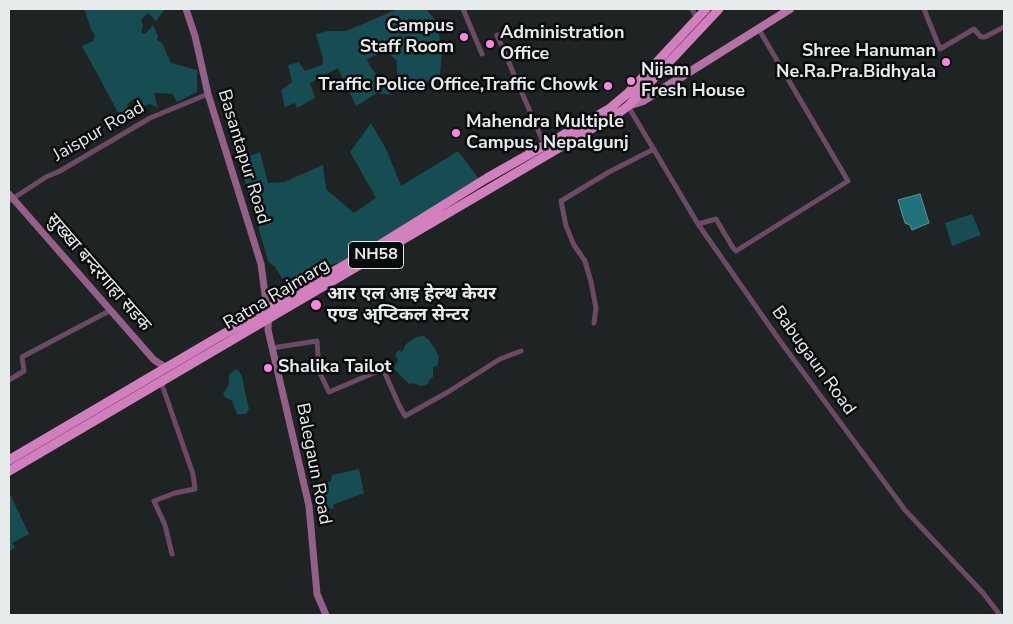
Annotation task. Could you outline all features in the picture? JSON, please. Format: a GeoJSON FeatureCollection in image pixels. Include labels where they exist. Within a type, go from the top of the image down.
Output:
{"type":"FeatureCollection","features":[{"type":"Feature","properties":{"kind":"highway","name":"Ratna Rajmarg"},"geometry":{"type":"LineString","coordinates":[[9,460],[167,368],[270,313],[549,155],[628,106],[719,9]]}},
{"type":"Feature","properties":{"kind":"highway","name":"Ratna Rajmarg"},"geometry":{"type":"LineString","coordinates":[[9,471],[161,382],[487,178],[609,109],[619,101],[703,12]]}},
{"type":"Feature","properties":{"kind":"main road"},"geometry":{"type":"LineString","coordinates":[[628,106],[643,100],[790,9]]}},
{"type":"Feature","properties":{"kind":"street","name":"Basantapur Road"},"geometry":{"type":"LineString","coordinates":[[186,9],[195,36],[208,94],[260,264],[266,302],[270,313]]}},
{"type":"Feature","properties":{"kind":"street"},"geometry":{"type":"LineString","coordinates":[[463,9],[482,54]]}},
{"type":"Feature","properties":{"kind":"street"},"geometry":{"type":"LineString","coordinates":[[692,9],[696,17],[703,12]]}},
{"type":"Feature","properties":{"kind":"street"},"geometry":{"type":"LineString","coordinates":[[924,9],[940,49],[974,29],[981,37],[985,37],[1004,27]]}},
{"type":"Feature","properties":{"kind":"street"},"geometry":{"type":"LineString","coordinates":[[698,224],[716,219],[736,251],[848,181],[758,28]]}},
{"type":"Feature","properties":{"kind":"street"},"geometry":{"type":"LineString","coordinates":[[497,35],[544,144],[547,143]]}},
{"type":"Feature","properties":{"kind":"street","name":"Jaispur Road"},"geometry":{"type":"LineString","coordinates":[[10,198],[150,118],[208,94]]}},
{"type":"Feature","properties":{"kind":"street","name":"Babugaun Road"},"geometry":{"type":"LineString","coordinates":[[628,106],[698,224],[780,341],[905,510],[977,586],[1000,615]]}},
{"type":"Feature","properties":{"kind":"street"},"geometry":{"type":"LineString","coordinates":[[594,323],[596,308],[591,282],[585,261],[574,245],[566,226],[561,201],[609,172],[654,149]]}},
{"type":"Feature","properties":{"kind":"street","name":"सुख्खा बन्दरगाहा सडक"},"geometry":{"type":"LineString","coordinates":[[10,198],[154,360],[167,368]]}},
{"type":"Feature","properties":{"kind":"street"},"geometry":{"type":"LineString","coordinates":[[9,380],[24,371],[22,357],[111,310]]}},
{"type":"Feature","properties":{"kind":"street","name":"Balegaun Road"},"geometry":{"type":"LineString","coordinates":[[270,313],[268,330],[309,506],[317,594],[326,615]]}},
{"type":"Feature","properties":{"kind":"street"},"geometry":{"type":"LineString","coordinates":[[272,348],[317,341],[318,371],[328,392],[383,369],[405,416],[448,392],[500,359],[521,351]]}},
{"type":"Feature","properties":{"kind":"street"},"geometry":{"type":"LineString","coordinates":[[161,382],[193,474],[195,490],[174,493],[154,501],[165,525],[172,554]]}},
{"type":"Feature","properties":{"kind":"shaded area"},"geometry":{"type":"Polygon","coordinates":[[[84,9],[165,9],[156,21],[148,13],[141,20],[143,26],[141,33],[145,34],[153,25],[158,36],[157,40],[162,43],[171,63],[197,70],[197,92],[177,102],[172,94],[154,93],[158,108],[150,104],[141,107],[134,99],[127,104],[128,110],[121,118],[82,46],[93,41],[95,36],[84,9]]]}},
{"type":"Feature","properties":{"kind":"shaded area"},"geometry":{"type":"Polygon","coordinates":[[[398,9],[426,9],[437,22],[442,52],[440,76],[409,90],[397,75],[397,61],[386,51],[367,59],[370,66],[392,95],[377,93],[356,106],[338,68],[310,83],[315,98],[297,108],[295,103],[285,107],[281,90],[292,82],[288,65],[299,62],[305,71],[322,65],[323,59],[316,34],[328,31],[346,31],[398,9]]]}},
{"type":"Feature","properties":{"kind":"shaded area"},"geometry":{"type":"Polygon","coordinates":[[[371,123],[387,151],[401,186],[458,151],[479,179],[343,262],[329,265],[307,279],[282,278],[275,267],[268,261],[239,160],[260,152],[268,183],[284,182],[323,165],[326,189],[354,213],[376,198],[350,152],[371,123]]]}},
{"type":"Feature","properties":{"kind":"shaded area"},"geometry":{"type":"Polygon","coordinates":[[[920,194],[929,223],[912,230],[910,225],[905,223],[898,200],[920,194]]]}},
{"type":"Feature","properties":{"kind":"shaded area"},"geometry":{"type":"Polygon","coordinates":[[[972,214],[981,235],[952,246],[945,223],[972,214]]]}},
{"type":"Feature","properties":{"kind":"shaded area"},"geometry":{"type":"Polygon","coordinates":[[[424,336],[430,341],[439,356],[438,363],[437,366],[433,367],[433,377],[428,384],[422,386],[412,383],[410,385],[394,368],[398,360],[395,354],[399,350],[402,352],[406,344],[416,337],[424,336]]]}},
{"type":"Feature","properties":{"kind":"shaded area"},"geometry":{"type":"Polygon","coordinates":[[[235,369],[239,371],[242,377],[249,409],[246,414],[237,414],[232,401],[223,394],[229,384],[229,375],[235,369]]]}},
{"type":"Feature","properties":{"kind":"shaded area"},"geometry":{"type":"Polygon","coordinates":[[[359,469],[364,493],[333,505],[334,509],[327,508],[325,512],[322,511],[315,514],[314,499],[324,483],[331,481],[332,475],[359,469]]]}},
{"type":"Feature","properties":{"kind":"shaded area"},"geometry":{"type":"Polygon","coordinates":[[[9,492],[29,534],[12,543],[15,548],[9,551],[9,492]]]}},
{"type":"Feature","properties":{"kind":"place","name":"Campus Staff Room"},"geometry":{"type":"Point","coordinates":[464,37]}},
{"type":"Feature","properties":{"kind":"place","name":"Administration Office"},"geometry":{"type":"Point","coordinates":[490,44]}},
{"type":"Feature","properties":{"kind":"place","name":"Shree Hanuman Ne.Ra.Pra.Bidhyala"},"geometry":{"type":"Point","coordinates":[946,62]}},
{"type":"Feature","properties":{"kind":"place","name":"Nijam Fresh House"},"geometry":{"type":"Point","coordinates":[631,81]}},
{"type":"Feature","properties":{"kind":"place","name":"Traffic Police Office,Traffic Chowk"},"geometry":{"type":"Point","coordinates":[608,86]}},
{"type":"Feature","properties":{"kind":"place","name":"Mahendra Multiple Campus, Nepalgunj"},"geometry":{"type":"Point","coordinates":[456,133]}},
{"type":"Feature","properties":{"kind":"place","name":"आर एल आइ हेल्थ केयर एण्ड अ्प्टिकल सेन्टर"},"geometry":{"type":"Point","coordinates":[316,305]}},
{"type":"Feature","properties":{"kind":"place","name":"Shalika Tailot"},"geometry":{"type":"Point","coordinates":[268,368]}}]}
